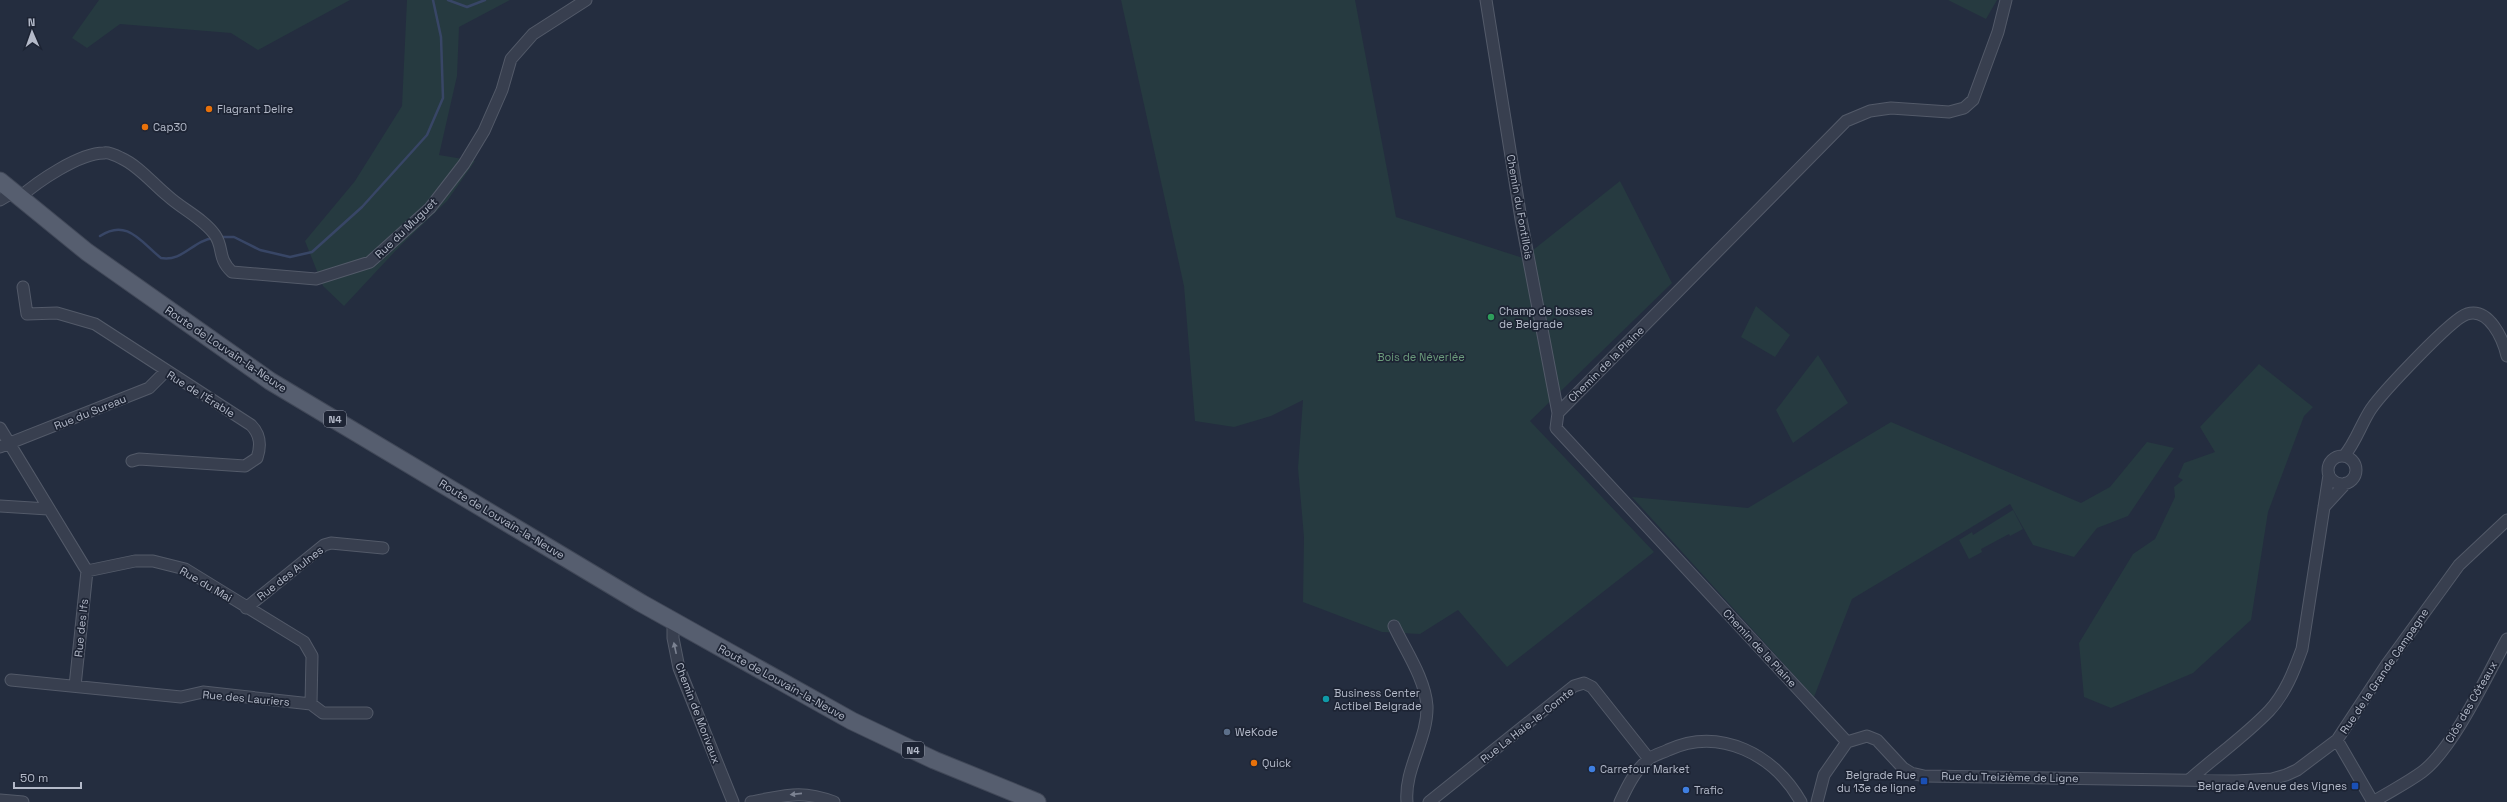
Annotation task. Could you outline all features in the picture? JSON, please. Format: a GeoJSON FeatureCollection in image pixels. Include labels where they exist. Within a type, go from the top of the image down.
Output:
{"type":"FeatureCollection","features":[{"type":"Feature","properties":{"kind":"main road","name":"Route de Louvain-la-Neuve"},"geometry":{"type":"LineString","coordinates":[[0,181],[10,197],[270,381],[673,622],[852,721],[934,760],[1037,802]]}},
{"type":"Feature","properties":{"kind":"street","name":"Rue du Muguet"},"geometry":{"type":"LineString","coordinates":[[10,197],[86,157],[104,152],[122,158],[143,173],[216,238],[224,265],[232,272],[316,279],[370,262],[430,208],[464,164],[484,131],[502,90],[511,60],[533,34],[586,0]]}},
{"type":"Feature","properties":{"kind":"street","name":"Chemin du Fontillois"},"geometry":{"type":"LineString","coordinates":[[1486,0],[1522,219],[1558,413]]}},
{"type":"Feature","properties":{"kind":"street","name":"Chemin de la Plaine"},"geometry":{"type":"LineString","coordinates":[[1847,742],[1556,428],[1558,413],[1846,121],[1870,111],[1891,108],[1949,112],[1964,108],[1973,100],[1998,32],[2006,0]]}},
{"type":"Feature","properties":{"kind":"street","name":"Rue de l'Érable"},"geometry":{"type":"LineString","coordinates":[[23,287],[27,314],[57,313],[96,324],[251,425],[257,432],[260,441],[257,458],[245,466],[139,459],[132,461]]}},
{"type":"Feature","properties":{"kind":"street"},"geometry":{"type":"LineString","coordinates":[[2344,456],[2353,445],[2361,425],[2372,407],[2444,330],[2466,314],[2477,314],[2491,321],[2507,356]]}},
{"type":"Feature","properties":{"kind":"street","name":"Rue du Sureau"},"geometry":{"type":"LineString","coordinates":[[5,446],[150,388],[166,371]]}},
{"type":"Feature","properties":{"kind":"street"},"geometry":{"type":"LineString","coordinates":[[0,428],[5,446],[48,509],[87,571]]}},
{"type":"Feature","properties":{"kind":"street"},"geometry":{"type":"LineString","coordinates":[[2189,780],[2268,712],[2292,675],[2302,649],[2330,463],[2336,457],[2344,456],[2352,461],[2355,469],[2353,477],[2324,508]]}},
{"type":"Feature","properties":{"kind":"street"},"geometry":{"type":"LineString","coordinates":[[2329,475],[2334,481],[2346,483]]}},
{"type":"Feature","properties":{"kind":"street"},"geometry":{"type":"LineString","coordinates":[[0,506],[48,509]]}},
{"type":"Feature","properties":{"kind":"street","name":"Rue de la Grande Campagne"},"geometry":{"type":"LineString","coordinates":[[2189,780],[2272,779],[2296,770],[2337,740],[2387,664],[2459,565],[2507,520]]}},
{"type":"Feature","properties":{"kind":"street","name":"Rue des Aulnes"},"geometry":{"type":"LineString","coordinates":[[246,608],[324,545],[332,543],[383,548]]}},
{"type":"Feature","properties":{"kind":"street","name":"Rue du Mai"},"geometry":{"type":"LineString","coordinates":[[87,571],[135,561],[153,561],[185,569],[246,608],[304,642],[312,656],[311,704]]}},
{"type":"Feature","properties":{"kind":"street","name":"Rue des Ifs"},"geometry":{"type":"LineString","coordinates":[[75,686],[87,571]]}},
{"type":"Feature","properties":{"kind":"street","name":"Chemin de Morivaux"},"geometry":{"type":"LineString","coordinates":[[673,622],[673,638],[679,668],[733,802]]}},
{"type":"Feature","properties":{"kind":"street"},"geometry":{"type":"LineString","coordinates":[[1394,626],[1412,662],[1423,689],[1427,706],[1423,728],[1406,791],[1407,802]]}},
{"type":"Feature","properties":{"kind":"street","name":"Clôs des Côteaux"},"geometry":{"type":"LineString","coordinates":[[2373,802],[2423,771],[2440,753],[2452,738],[2507,639]]}},
{"type":"Feature","properties":{"kind":"street","name":"Rue des Lauriers"},"geometry":{"type":"LineString","coordinates":[[11,680],[181,697],[203,692],[311,704],[323,713],[367,713]]}},
{"type":"Feature","properties":{"kind":"street","name":"Rue La Haie-le-Comte"},"geometry":{"type":"LineString","coordinates":[[1429,802],[1574,686],[1584,682],[1592,687],[1649,759]]}},
{"type":"Feature","properties":{"kind":"street","name":"Rue du Treizième de Ligne"},"geometry":{"type":"LineString","coordinates":[[1847,742],[1867,736],[1877,740],[1903,768],[1910,773],[1924,776],[2189,780]]}},
{"type":"Feature","properties":{"kind":"street"},"geometry":{"type":"LineString","coordinates":[[1620,802],[1632,779],[1649,759],[1678,746],[1706,740],[1726,743],[1756,753],[1771,763],[1784,776],[1802,802]]}},
{"type":"Feature","properties":{"kind":"street"},"geometry":{"type":"LineString","coordinates":[[2337,740],[2373,802]]}},
{"type":"Feature","properties":{"kind":"street"},"geometry":{"type":"LineString","coordinates":[[1817,802],[1824,776],[1847,742]]}},
{"type":"Feature","properties":{"kind":"street"},"geometry":{"type":"LineString","coordinates":[[751,802],[799,793],[815,795],[834,802]]}},
{"type":"Feature","properties":{"kind":"street"},"geometry":{"type":"LineString","coordinates":[[0,800],[23,802]]}},
{"type":"Feature","properties":{"kind":"green space"},"geometry":{"type":"Polygon","coordinates":[[[99,0],[350,0],[258,50],[231,33],[120,24],[87,48],[72,38],[99,0]]]}},
{"type":"Feature","properties":{"kind":"green space"},"geometry":{"type":"Polygon","coordinates":[[[407,0],[510,0],[459,27],[457,76],[439,155],[475,161],[447,201],[400,246],[344,306],[323,286],[305,241],[355,181],[402,106],[407,0]]]}},
{"type":"Feature","properties":{"kind":"green space","name":"Bois de Néverlée"},"geometry":{"type":"Polygon","coordinates":[[[1121,0],[1355,0],[1396,217],[1523,258],[1620,181],[1672,283],[1530,421],[1654,552],[1507,667],[1458,610],[1420,634],[1382,632],[1303,602],[1304,537],[1298,468],[1303,400],[1271,416],[1234,427],[1195,421],[1184,286],[1121,0]]]}},
{"type":"Feature","properties":{"kind":"green space"},"geometry":{"type":"Polygon","coordinates":[[[1948,0],[1997,0],[1986,19],[1948,0]]]}},
{"type":"Feature","properties":{"kind":"green space"},"geometry":{"type":"Polygon","coordinates":[[[1756,306],[1790,335],[1775,357],[1741,337],[1756,306]]]}},
{"type":"Feature","properties":{"kind":"green space"},"geometry":{"type":"Polygon","coordinates":[[[1818,355],[1848,403],[1793,443],[1776,410],[1818,355]]]}},
{"type":"Feature","properties":{"kind":"green space"},"geometry":{"type":"Polygon","coordinates":[[[2259,364],[2313,407],[2304,416],[2268,512],[2251,620],[2193,673],[2111,708],[2084,697],[2079,643],[2133,554],[2155,539],[2175,497],[2174,487],[2183,480],[2178,477],[2184,463],[2215,452],[2200,427],[2259,364]]]}},
{"type":"Feature","properties":{"kind":"green space"},"geometry":{"type":"Polygon","coordinates":[[[1891,422],[2081,503],[2110,487],[2147,442],[2174,448],[2128,516],[2097,528],[2074,557],[2033,545],[2010,504],[1852,599],[1814,697],[1632,497],[1748,508],[1891,422]]]}},
{"type":"Feature","properties":{"kind":"green space"},"geometry":{"type":"Polygon","coordinates":[[[2013,510],[2023,529],[2010,536],[2009,534],[1981,549],[1982,552],[1969,559],[1959,540],[1972,532],[1973,535],[2013,510]]]}},
{"type":"Feature","properties":{"kind":"waterway"},"geometry":{"type":"LineString","coordinates":[[221,237],[234,237],[260,250],[290,257],[312,252],[362,207],[427,135],[443,98],[441,37],[433,0]]}},
{"type":"Feature","properties":{"kind":"waterway"},"geometry":{"type":"LineString","coordinates":[[448,0],[467,7],[485,0]]}},
{"type":"Feature","properties":{"kind":"waterway"},"geometry":{"type":"LineString","coordinates":[[100,236],[110,231],[126,231],[140,239],[161,258],[176,257],[200,243],[214,238]]}},
{"type":"Feature","properties":{"kind":"place","name":"Flagrant Delire"},"geometry":{"type":"Point","coordinates":[209,109]}},
{"type":"Feature","properties":{"kind":"place","name":"Cap30"},"geometry":{"type":"Point","coordinates":[145,127]}},
{"type":"Feature","properties":{"kind":"place","name":"Champ de bosses de Belgrade"},"geometry":{"type":"Point","coordinates":[1491,317]}},
{"type":"Feature","properties":{"kind":"place","name":"Business Center Actibel Belgrade"},"geometry":{"type":"Point","coordinates":[1326,699]}},
{"type":"Feature","properties":{"kind":"place","name":"WeKode"},"geometry":{"type":"Point","coordinates":[1227,732]}},
{"type":"Feature","properties":{"kind":"place","name":"Quick"},"geometry":{"type":"Point","coordinates":[1254,763]}},
{"type":"Feature","properties":{"kind":"place","name":"Carrefour Market"},"geometry":{"type":"Point","coordinates":[1592,769]}},
{"type":"Feature","properties":{"kind":"place","name":"Belgrade Rue du 13e de ligne"},"geometry":{"type":"Point","coordinates":[1924,781]}},
{"type":"Feature","properties":{"kind":"place","name":"Belgrade Avenue des Vignes"},"geometry":{"type":"Point","coordinates":[2355,786]}},
{"type":"Feature","properties":{"kind":"place","name":"Trafic"},"geometry":{"type":"Point","coordinates":[1686,790]}}]}
